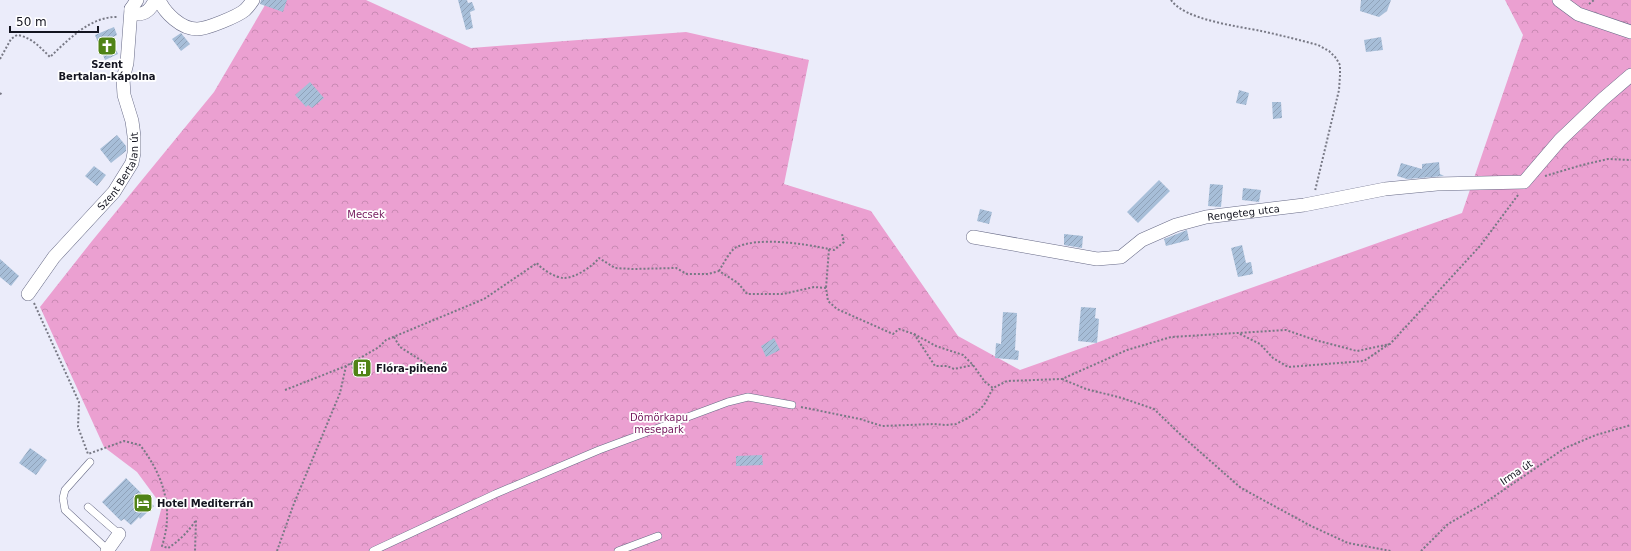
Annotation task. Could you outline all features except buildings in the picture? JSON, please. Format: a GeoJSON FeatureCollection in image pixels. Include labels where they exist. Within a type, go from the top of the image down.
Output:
{"type":"FeatureCollection","features":[{"type":"Feature","properties":{"kind":"street"},"geometry":{"type":"LineString","coordinates":[[134,4],[135,14],[146,13],[152,7],[155,0]]}},
{"type":"Feature","properties":{"kind":"street"},"geometry":{"type":"LineString","coordinates":[[160,0],[164,10],[175,20],[196,29],[208,27],[245,10],[253,0]]}},
{"type":"Feature","properties":{"kind":"street"},"geometry":{"type":"LineString","coordinates":[[1559,0],[1578,14],[1631,32]]}},
{"type":"Feature","properties":{"kind":"street","name":"Szent Bertalan út"},"geometry":{"type":"LineString","coordinates":[[28,294],[54,257],[114,192],[132,163],[134,136],[132,121],[124,95],[123,79],[127,63],[130,23],[134,4]]}},
{"type":"Feature","properties":{"kind":"street"},"geometry":{"type":"LineString","coordinates":[[1524,182],[1560,140],[1603,99],[1631,75]]}},
{"type":"Feature","properties":{"kind":"street","name":"Rengeteg utca"},"geometry":{"type":"LineString","coordinates":[[973,237],[1097,259],[1121,257],[1142,240],[1176,225],[1206,217],[1312,203],[1386,189],[1437,184],[1524,182]]}},
{"type":"Feature","properties":{"kind":"street"},"geometry":{"type":"LineString","coordinates":[[108,550],[119,534]]}},
{"type":"Feature","properties":{"kind":"lane"},"geometry":{"type":"LineString","coordinates":[[373,551],[495,494],[599,450],[728,402],[748,397],[792,405]]}},
{"type":"Feature","properties":{"kind":"lane"},"geometry":{"type":"LineString","coordinates":[[90,462],[65,490],[63,498],[65,510],[108,550]]}},
{"type":"Feature","properties":{"kind":"lane"},"geometry":{"type":"LineString","coordinates":[[88,507],[119,534]]}},
{"type":"Feature","properties":{"kind":"lane"},"geometry":{"type":"LineString","coordinates":[[618,551],[658,536]]}},
{"type":"Feature","properties":{"kind":"path"},"geometry":{"type":"LineString","coordinates":[[1171,0],[1175,5],[1184,11],[1209,20],[1318,45],[1329,51],[1336,58],[1340,65],[1339,90],[1312,203]]}},
{"type":"Feature","properties":{"kind":"path"},"geometry":{"type":"LineString","coordinates":[[0,59],[11,39],[17,34],[26,36],[50,57],[74,36],[98,19],[120,17],[130,23]]}},
{"type":"Feature","properties":{"kind":"path"},"geometry":{"type":"LineString","coordinates":[[1544,177],[1608,159],[1631,160]]}},
{"type":"Feature","properties":{"kind":"path"},"geometry":{"type":"LineString","coordinates":[[1239,334],[1260,344],[1273,358],[1288,367],[1364,360],[1390,344],[1480,246],[1515,200],[1524,182]]}},
{"type":"Feature","properties":{"kind":"path"},"geometry":{"type":"LineString","coordinates":[[285,390],[346,366],[379,348],[386,340],[484,299],[537,263],[542,270],[563,278],[580,272],[594,264],[599,258],[615,268],[676,268],[687,274],[708,274],[719,271],[734,249],[754,243],[788,242],[834,250],[844,242],[842,234]]}},
{"type":"Feature","properties":{"kind":"path"},"geometry":{"type":"LineString","coordinates":[[829,249],[826,288],[828,301],[837,309],[862,322],[893,334],[899,329],[914,334],[936,346],[963,355],[973,365],[985,382],[993,388]]}},
{"type":"Feature","properties":{"kind":"path"},"geometry":{"type":"LineString","coordinates":[[719,271],[738,283],[747,294],[783,294],[814,287],[826,288]]}},
{"type":"Feature","properties":{"kind":"path"},"geometry":{"type":"LineString","coordinates":[[28,294],[36,304],[79,402],[78,427],[88,454],[124,442],[140,445],[159,476],[164,491],[168,523],[162,546],[168,548],[170,551]]}},
{"type":"Feature","properties":{"kind":"path"},"geometry":{"type":"LineString","coordinates":[[792,405],[860,419],[882,426],[956,424],[977,412],[984,405],[993,388],[1007,381],[1062,379],[1127,350],[1172,337],[1286,330],[1315,340],[1357,351],[1390,344]]}},
{"type":"Feature","properties":{"kind":"path"},"geometry":{"type":"LineString","coordinates":[[914,334],[935,366],[947,366],[954,369],[973,365]]}},
{"type":"Feature","properties":{"kind":"path"},"geometry":{"type":"LineString","coordinates":[[394,337],[400,347],[430,366]]}},
{"type":"Feature","properties":{"kind":"path"},"geometry":{"type":"LineString","coordinates":[[351,363],[354,371],[358,370]]}},
{"type":"Feature","properties":{"kind":"path"},"geometry":{"type":"LineString","coordinates":[[277,551],[293,506],[340,393],[346,366]]}},
{"type":"Feature","properties":{"kind":"path"},"geometry":{"type":"LineString","coordinates":[[1062,379],[1086,389],[1122,398],[1154,409],[1241,488],[1311,526],[1348,543],[1391,551]]}},
{"type":"Feature","properties":{"kind":"path","name":"Irma út"},"geometry":{"type":"LineString","coordinates":[[1421,551],[1448,524],[1483,504],[1566,448],[1596,435],[1631,425]]}},
{"type":"Feature","properties":{"kind":"path"},"geometry":{"type":"LineString","coordinates":[[168,548],[191,529],[196,520],[195,551]]}},
{"type":"Feature","properties":{"kind":"green space","name":"Mecsek"},"geometry":{"type":"Polygon","coordinates":[[[268,0],[366,0],[471,48],[686,32],[809,60],[784,184],[871,211],[958,336],[1020,370],[1462,213],[1523,35],[1505,0],[1631,0],[1631,551],[150,551],[162,506],[137,472],[104,447],[40,307],[214,92],[268,0]]]}},
{"type":"Feature","properties":{"kind":"place","name":"Szent Bertalan-kápolna"},"geometry":{"type":"Point","coordinates":[107,46]}},
{"type":"Feature","properties":{"kind":"place","name":"Flóra-pihenő"},"geometry":{"type":"Point","coordinates":[362,368]}},
{"type":"Feature","properties":{"kind":"place","name":"Hotel Mediterrán"},"geometry":{"type":"Point","coordinates":[143,503]}},
{"type":"Feature","properties":{"kind":"park label","name":"Dömörkapu mesepark"},"geometry":{"type":"Point","coordinates":[659,422]}}]}
